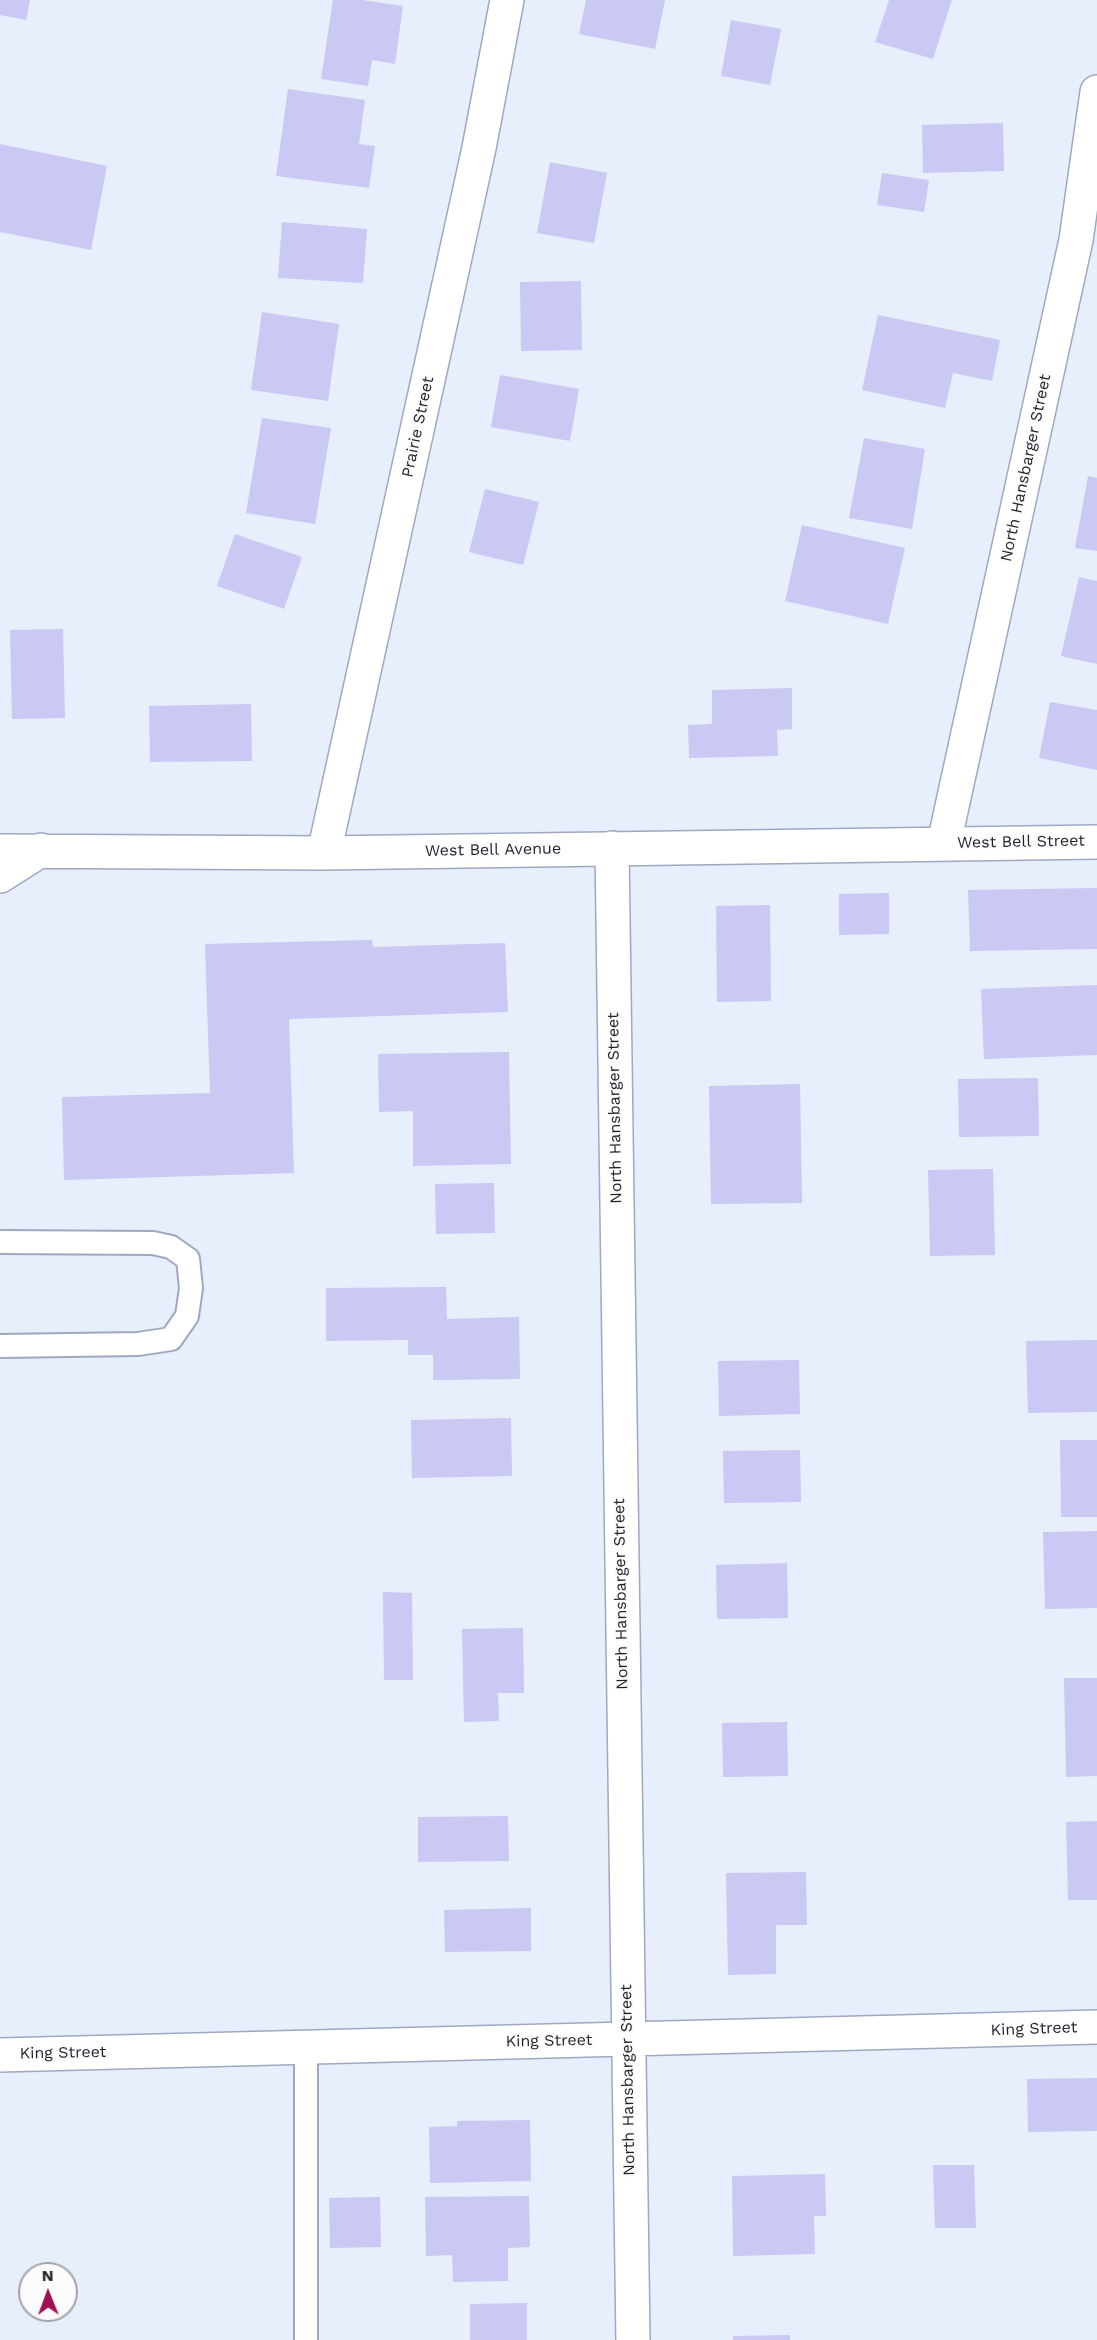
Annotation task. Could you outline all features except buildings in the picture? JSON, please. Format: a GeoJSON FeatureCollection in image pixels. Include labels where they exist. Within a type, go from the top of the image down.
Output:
{"type":"FeatureCollection","features":[{"type":"Feature","properties":{"kind":"street","name":"Prairie Street"},"geometry":{"type":"LineString","coordinates":[[324,853],[479,148],[507,0]]}},
{"type":"Feature","properties":{"kind":"street","name":"North Hansbarger Street"},"geometry":{"type":"LineString","coordinates":[[944,843],[1076,240],[1097,92]]}},
{"type":"Feature","properties":{"kind":"street","name":"West Bell Street"},"geometry":{"type":"LineString","coordinates":[[944,843],[1097,842]]}},
{"type":"Feature","properties":{"kind":"street","name":"West Bell Avenue"},"geometry":{"type":"LineString","coordinates":[[0,851],[324,853],[944,843]]}},
{"type":"Feature","properties":{"kind":"street","name":"North Hansbarger Street"},"geometry":{"type":"LineString","coordinates":[[612,848],[633,2340]]}},
{"type":"Feature","properties":{"kind":"street"},"geometry":{"type":"LineString","coordinates":[[0,876],[41,850]]}},
{"type":"Feature","properties":{"kind":"street","name":"King Street"},"geometry":{"type":"LineString","coordinates":[[0,2055],[1097,2027]]}},
{"type":"Feature","properties":{"kind":"lane"},"geometry":{"type":"LineString","coordinates":[[0,1242],[153,1243],[171,1247],[188,1259],[191,1288],[187,1317],[171,1339],[138,1344],[0,1346]]}},
{"type":"Feature","properties":{"kind":"lane"},"geometry":{"type":"LineString","coordinates":[[306,2047],[306,2340]]}}]}
